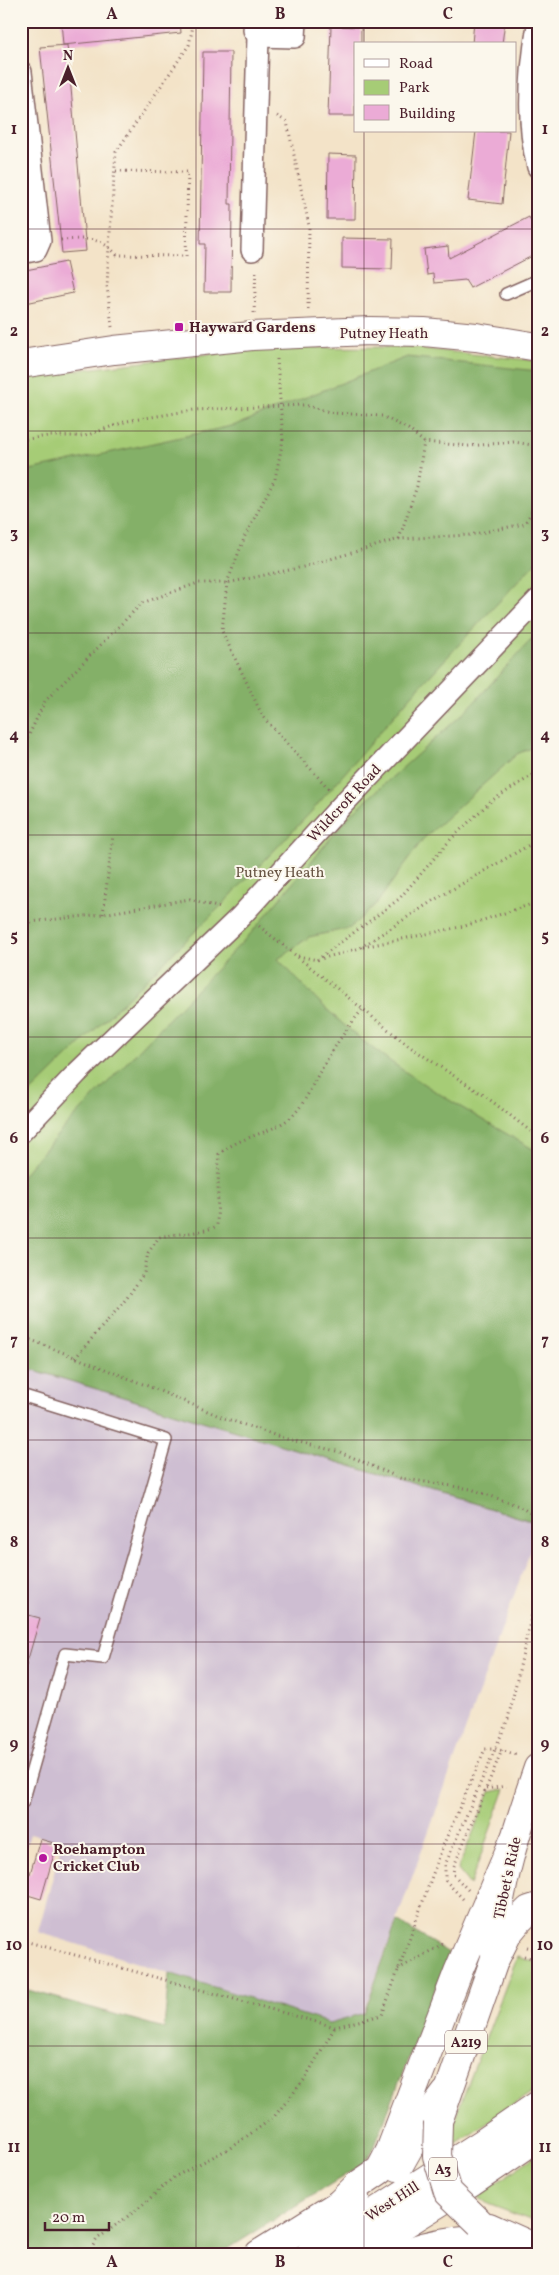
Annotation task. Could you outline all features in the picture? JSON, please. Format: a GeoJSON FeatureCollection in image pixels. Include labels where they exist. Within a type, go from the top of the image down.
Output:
{"type":"FeatureCollection","features":[{"type":"Feature","properties":{"kind":"main road","name":"Putney Heath"},"geometry":{"type":"LineString","coordinates":[[21,364],[114,350],[264,336],[370,331],[424,332],[476,337],[538,347]]}},
{"type":"Feature","properties":{"kind":"main road","name":"Tibbet's Ride"},"geometry":{"type":"LineString","coordinates":[[494,1961],[495,1932],[528,1766]]}},
{"type":"Feature","properties":{"kind":"main road"},"geometry":{"type":"LineString","coordinates":[[338,2204],[358,2185],[380,2170],[390,2150],[458,1972],[514,1840]]}},
{"type":"Feature","properties":{"kind":"main road","name":"A219"},"geometry":{"type":"LineString","coordinates":[[538,1907],[529,1910],[518,1920],[508,1933],[494,1961],[446,2093],[438,2123],[437,2156],[448,2192],[480,2223],[538,2249]]}},
{"type":"Feature","properties":{"kind":"main road","name":"A3"},"geometry":{"type":"LineString","coordinates":[[252,2249],[338,2204],[376,2188],[392,2175],[420,2128],[446,2093]]}},
{"type":"Feature","properties":{"kind":"main road","name":"West Hill"},"geometry":{"type":"LineString","coordinates":[[355,2245],[483,2143],[538,2105]]}},
{"type":"Feature","properties":{"kind":"main road","name":"West Hill"},"geometry":{"type":"LineString","coordinates":[[355,2245],[472,2182],[538,2137]]}},
{"type":"Feature","properties":{"kind":"main road"},"geometry":{"type":"LineString","coordinates":[[403,2254],[428,2244],[464,2239],[511,2238]]}},
{"type":"Feature","properties":{"kind":"main road","name":"A3"},"geometry":{"type":"LineString","coordinates":[[310,2254],[355,2245]]}},
{"type":"Feature","properties":{"kind":"main road"},"geometry":{"type":"LineString","coordinates":[[439,2254],[460,2254]]}},
{"type":"Feature","properties":{"kind":"street"},"geometry":{"type":"LineString","coordinates":[[252,250],[256,29],[295,37],[296,21]]}},
{"type":"Feature","properties":{"kind":"street"},"geometry":{"type":"LineString","coordinates":[[538,25],[530,106],[534,151],[538,167]]}},
{"type":"Feature","properties":{"kind":"street"},"geometry":{"type":"LineString","coordinates":[[21,253],[36,250],[40,241],[22,83]]}},
{"type":"Feature","properties":{"kind":"street","name":"Wildcroft Road"},"geometry":{"type":"LineString","coordinates":[[21,1132],[77,1073],[241,916],[343,804],[538,600]]}},
{"type":"Feature","properties":{"kind":"lane"},"geometry":{"type":"LineString","coordinates":[[506,294],[538,280]]}},
{"type":"Feature","properties":{"kind":"lane"},"geometry":{"type":"LineString","coordinates":[[21,1395],[166,1440],[103,1658],[65,1654],[24,1802]]}},
{"type":"Feature","properties":{"kind":"path"},"geometry":{"type":"LineString","coordinates":[[114,350],[108,286],[116,152],[189,44],[194,21]]}},
{"type":"Feature","properties":{"kind":"path"},"geometry":{"type":"LineString","coordinates":[[256,107],[287,122],[309,226],[307,286],[309,334]]}},
{"type":"Feature","properties":{"kind":"path"},"geometry":{"type":"LineString","coordinates":[[40,241],[93,238],[109,246],[117,255],[186,256],[188,172],[114,172]]}},
{"type":"Feature","properties":{"kind":"path"},"geometry":{"type":"LineString","coordinates":[[252,250],[257,274],[264,336],[280,405],[283,440],[275,478],[245,536],[227,583],[222,632],[262,717],[343,804]]}},
{"type":"Feature","properties":{"kind":"path"},"geometry":{"type":"LineString","coordinates":[[21,440],[48,436],[85,436],[127,421],[194,410],[304,405],[334,412],[382,416],[408,429],[424,442],[469,446],[514,442],[538,446]]}},
{"type":"Feature","properties":{"kind":"path"},"geometry":{"type":"LineString","coordinates":[[399,540],[416,486],[424,442]]}},
{"type":"Feature","properties":{"kind":"path"},"geometry":{"type":"LineString","coordinates":[[21,752],[45,701],[142,603],[198,583],[227,583],[303,567],[399,540],[469,535],[524,524],[538,503]]}},
{"type":"Feature","properties":{"kind":"path"},"geometry":{"type":"LineString","coordinates":[[317,960],[399,899],[451,839],[491,800],[538,772]]}},
{"type":"Feature","properties":{"kind":"path"},"geometry":{"type":"LineString","coordinates":[[103,914],[113,835]]}},
{"type":"Feature","properties":{"kind":"path"},"geometry":{"type":"LineString","coordinates":[[360,948],[434,900],[538,840]]}},
{"type":"Feature","properties":{"kind":"path"},"geometry":{"type":"LineString","coordinates":[[21,923],[103,914],[190,899],[241,916],[267,930],[296,956],[410,1047],[485,1096],[538,1137]]}},
{"type":"Feature","properties":{"kind":"path"},"geometry":{"type":"LineString","coordinates":[[296,956],[317,960],[360,948],[465,926],[538,902]]}},
{"type":"Feature","properties":{"kind":"path"},"geometry":{"type":"LineString","coordinates":[[75,1358],[127,1298],[144,1273],[148,1253],[158,1237],[180,1233],[205,1232],[217,1226],[219,1154],[228,1146],[274,1128],[291,1117],[309,1093],[344,1032],[362,1010]]}},
{"type":"Feature","properties":{"kind":"path"},"geometry":{"type":"LineString","coordinates":[[21,1336],[224,1418],[283,1438],[340,1452],[400,1478],[471,1489],[518,1506],[538,1518]]}},
{"type":"Feature","properties":{"kind":"path"},"geometry":{"type":"LineString","coordinates":[[465,1901],[445,1880],[445,1865],[508,1719],[538,1587]]}},
{"type":"Feature","properties":{"kind":"path"},"geometry":{"type":"LineString","coordinates":[[21,1940],[334,2027],[382,2015],[444,1843],[485,1749],[502,1750],[521,1756],[528,1766]]}},
{"type":"Feature","properties":{"kind":"path"},"geometry":{"type":"LineString","coordinates":[[468,1890],[454,1874],[454,1866],[502,1750]]}},
{"type":"Feature","properties":{"kind":"path"},"geometry":{"type":"LineString","coordinates":[[486,1789],[512,1786]]}},
{"type":"Feature","properties":{"kind":"path"},"geometry":{"type":"LineString","coordinates":[[398,1969],[449,1942]]}},
{"type":"Feature","properties":{"kind":"path"},"geometry":{"type":"LineString","coordinates":[[524,1946],[538,1950]]}},
{"type":"Feature","properties":{"kind":"path"},"geometry":{"type":"LineString","coordinates":[[521,1955],[538,1960]]}},
{"type":"Feature","properties":{"kind":"path"},"geometry":{"type":"LineString","coordinates":[[88,2254],[97,2239],[139,2208],[174,2177],[230,2148],[273,2118],[304,2080],[334,2027]]}},
{"type":"Feature","properties":{"kind":"path"},"geometry":{"type":"LineString","coordinates":[[228,2254],[252,2249]]}},
{"type":"Feature","properties":{"kind":"shaded area"},"geometry":{"type":"Polygon","coordinates":[[[21,1366],[538,1523],[538,1529],[363,2013],[329,2023],[38,1932],[62,1843],[30,1834],[21,1863],[21,1366]]]}},
{"type":"Feature","properties":{"kind":"green space","name":"Putney Heath"},"geometry":{"type":"Polygon","coordinates":[[[405,347],[538,361],[538,1523],[21,1366],[21,377],[257,348],[405,347]]]}},
{"type":"Feature","properties":{"kind":"green space"},"geometry":{"type":"Polygon","coordinates":[[[407,357],[538,371],[538,560],[411,696],[311,812],[217,910],[21,1102],[21,472],[236,425],[407,357]]]}},
{"type":"Feature","properties":{"kind":"green space"},"geometry":{"type":"Polygon","coordinates":[[[538,632],[538,745],[517,754],[423,839],[377,903],[350,928],[309,937],[278,959],[334,1016],[365,1043],[413,1077],[538,1152],[538,1523],[21,1366],[21,1177],[61,1131],[251,933],[351,814],[467,710],[538,632]]]}},
{"type":"Feature","properties":{"kind":"green space"},"geometry":{"type":"Polygon","coordinates":[[[505,1789],[470,1885],[458,1870],[459,1866],[490,1792],[505,1789]]]}},
{"type":"Feature","properties":{"kind":"green space"},"geometry":{"type":"Polygon","coordinates":[[[397,1921],[449,1953],[373,2150],[363,2164],[220,2254],[21,2254],[21,1988],[164,2028],[169,1973],[329,2023],[364,2013],[397,1921]]]}},
{"type":"Feature","properties":{"kind":"green space"},"geometry":{"type":"Polygon","coordinates":[[[517,1957],[538,1963],[538,2088],[452,2146],[452,2132],[458,2110],[517,1957]]]}},
{"type":"Feature","properties":{"kind":"green space"},"geometry":{"type":"Polygon","coordinates":[[[538,2154],[538,2223],[488,2204],[477,2196],[538,2154]]]}},
{"type":"Feature","properties":{"kind":"building"},"geometry":{"type":"Polygon","coordinates":[[[61,21],[180,21],[181,33],[63,45],[61,21]]]}},
{"type":"Feature","properties":{"kind":"building"},"geometry":{"type":"Polygon","coordinates":[[[474,21],[505,21],[502,42],[472,42],[474,21]]]}},
{"type":"Feature","properties":{"kind":"building"},"geometry":{"type":"Polygon","coordinates":[[[331,26],[361,27],[361,42],[354,42],[354,116],[328,116],[331,26]]]}},
{"type":"Feature","properties":{"kind":"building"},"geometry":{"type":"Polygon","coordinates":[[[67,45],[86,251],[62,253],[40,47],[67,45]]]}},
{"type":"Feature","properties":{"kind":"building"},"geometry":{"type":"Polygon","coordinates":[[[203,52],[231,52],[229,204],[232,204],[231,292],[204,292],[205,244],[200,244],[203,52]]]}},
{"type":"Feature","properties":{"kind":"building"},"geometry":{"type":"Polygon","coordinates":[[[476,132],[509,132],[502,204],[468,200],[476,132]]]}},
{"type":"Feature","properties":{"kind":"building"},"geometry":{"type":"Polygon","coordinates":[[[328,154],[356,155],[355,219],[327,219],[328,154]]]}},
{"type":"Feature","properties":{"kind":"building"},"geometry":{"type":"Polygon","coordinates":[[[529,217],[538,235],[538,253],[470,288],[465,280],[434,283],[433,274],[427,275],[424,249],[448,246],[449,258],[529,217]]]}},
{"type":"Feature","properties":{"kind":"building"},"geometry":{"type":"Polygon","coordinates":[[[342,238],[393,239],[392,269],[342,268],[342,238]]]}},
{"type":"Feature","properties":{"kind":"building"},"geometry":{"type":"Polygon","coordinates":[[[66,262],[73,293],[21,304],[21,277],[27,275],[26,270],[66,262]]]}},
{"type":"Feature","properties":{"kind":"building"},"geometry":{"type":"Polygon","coordinates":[[[21,1613],[40,1618],[26,1666],[21,1666],[21,1613]]]}},
{"type":"Feature","properties":{"kind":"building","name":"Roehampton Cricket Club"},"geometry":{"type":"Polygon","coordinates":[[[40,1839],[57,1844],[41,1899],[21,1893],[21,1871],[30,1874],[40,1839]]]}},
{"type":"Feature","properties":{"kind":"place","name":"Hayward Gardens"},"geometry":{"type":"Point","coordinates":[179,327]}},
{"type":"Feature","properties":{"kind":"place","name":"Roehampton Cricket Club"},"geometry":{"type":"Point","coordinates":[43,1858]}}]}
